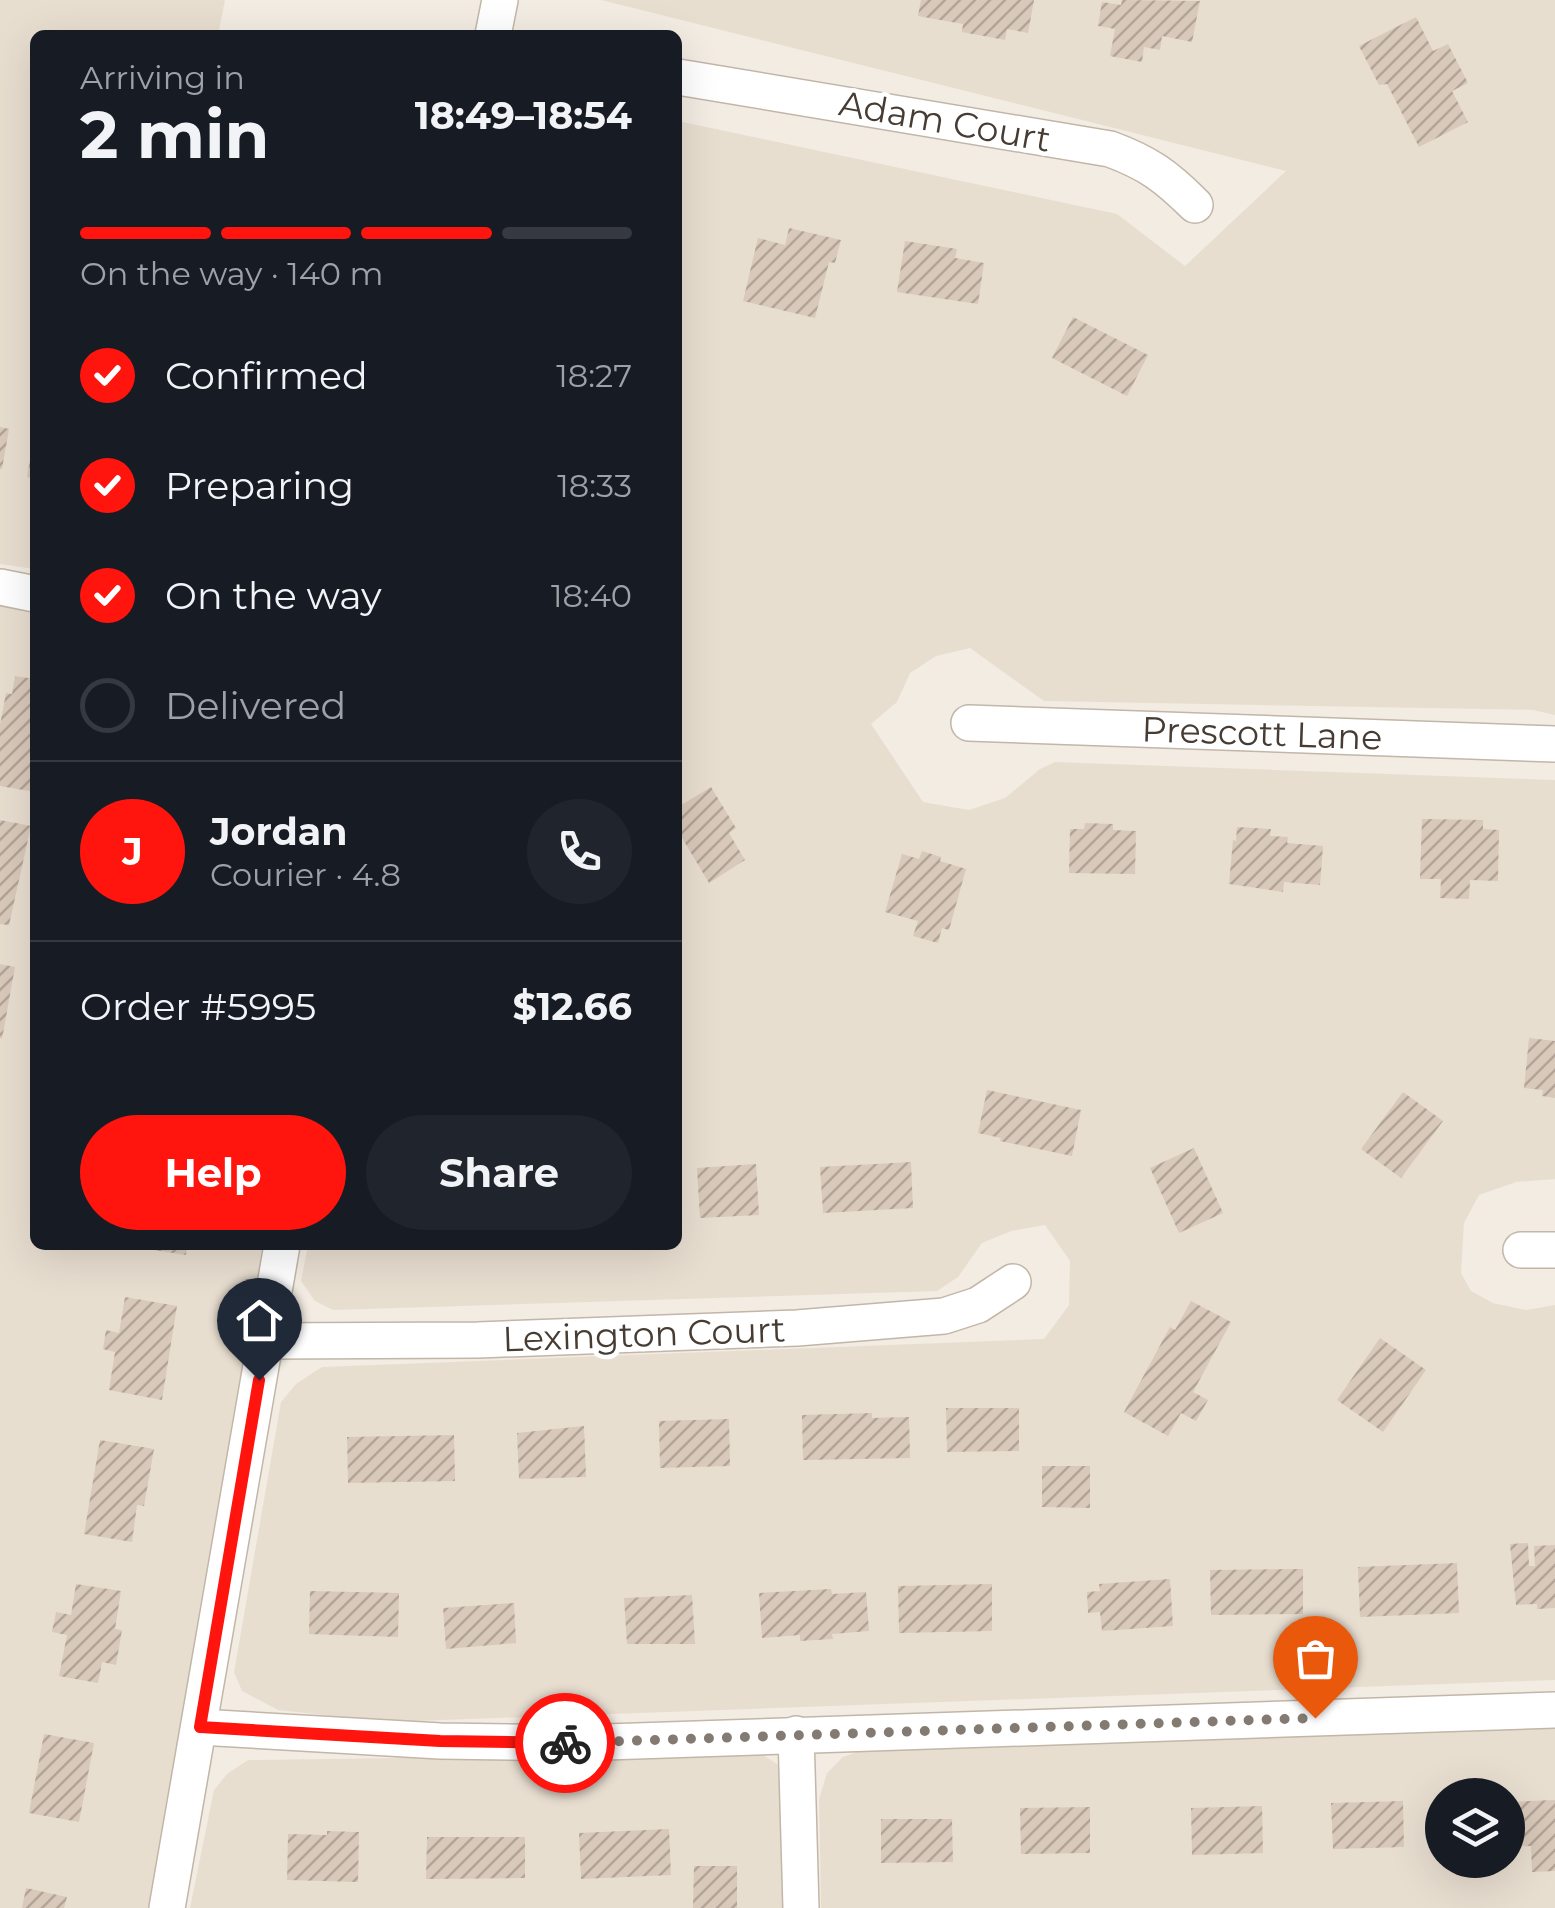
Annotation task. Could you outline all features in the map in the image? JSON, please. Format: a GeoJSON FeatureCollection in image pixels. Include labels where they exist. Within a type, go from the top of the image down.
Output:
{"type":"FeatureCollection","features":[{"type":"Feature","properties":{"kind":"street"},"geometry":{"type":"LineString","coordinates":[[494,30],[500,0]]}},
{"type":"Feature","properties":{"kind":"street","name":"Adam Court"},"geometry":{"type":"LineString","coordinates":[[682,77],[1110,149],[1166,175],[1195,204]]}},
{"type":"Feature","properties":{"kind":"street"},"geometry":{"type":"LineString","coordinates":[[0,587],[30,593]]}},
{"type":"Feature","properties":{"kind":"street","name":"Prescott Lane"},"geometry":{"type":"LineString","coordinates":[[969,723],[1555,744]]}},
{"type":"Feature","properties":{"kind":"street"},"geometry":{"type":"LineString","coordinates":[[167,1908],[281,1250]]}},
{"type":"Feature","properties":{"kind":"street","name":"Lexington Court"},"geometry":{"type":"LineString","coordinates":[[266,1342],[478,1340],[797,1328],[944,1316],[978,1305],[1013,1282]]}},
{"type":"Feature","properties":{"kind":"street"},"geometry":{"type":"LineString","coordinates":[[200,1727],[440,1741],[576,1743],[1555,1710]]}},
{"type":"Feature","properties":{"kind":"street"},"geometry":{"type":"LineString","coordinates":[[796,1734],[801,1908]]}},
{"type":"Feature","properties":{"kind":"shaded area"},"geometry":{"type":"Polygon","coordinates":[[[0,0],[225,0],[219,30],[30,30],[30,568],[0,564],[0,0]]]}},
{"type":"Feature","properties":{"kind":"shaded area"},"geometry":{"type":"Polygon","coordinates":[[[601,0],[1555,0],[1555,715],[1533,710],[1044,701],[970,648],[936,656],[910,673],[897,702],[871,724],[923,802],[969,810],[1005,798],[1040,769],[1055,762],[1555,780],[1555,1179],[1516,1182],[1479,1195],[1464,1223],[1461,1273],[1471,1291],[1493,1303],[1526,1310],[1555,1305],[1555,1680],[387,1722],[278,1710],[242,1691],[234,1672],[281,1402],[296,1384],[322,1367],[1044,1339],[1069,1305],[1070,1261],[1045,1225],[1011,1231],[982,1243],[958,1277],[937,1291],[333,1310],[315,1301],[301,1281],[307,1250],[682,1250],[682,122],[1117,214],[1185,266],[1286,171],[601,0]]]}},
{"type":"Feature","properties":{"kind":"shaded area"},"geometry":{"type":"Polygon","coordinates":[[[0,603],[30,609],[30,1250],[266,1250],[151,1908],[0,1908],[0,603]]]}},
{"type":"Feature","properties":{"kind":"shaded area"},"geometry":{"type":"Polygon","coordinates":[[[1555,1726],[1555,1908],[821,1908],[819,1799],[827,1773],[843,1757],[860,1751],[1555,1726]]]}},
{"type":"Feature","properties":{"kind":"shaded area"},"geometry":{"type":"Polygon","coordinates":[[[760,1753],[777,1764],[784,1775],[788,1908],[190,1908],[214,1790],[227,1774],[248,1760],[760,1753]]]}},
{"type":"Feature","properties":{"kind":"building"},"geometry":{"type":"Polygon","coordinates":[[[921,0],[1034,0],[1028,33],[1007,29],[1005,40],[962,32],[963,24],[918,16],[921,0]]]}},
{"type":"Feature","properties":{"kind":"building"},"geometry":{"type":"Polygon","coordinates":[[[1122,0],[1200,1],[1192,42],[1162,36],[1160,50],[1144,47],[1142,62],[1110,56],[1115,29],[1098,26],[1102,2],[1121,5],[1122,0]]]}},
{"type":"Feature","properties":{"kind":"building"},"geometry":{"type":"Polygon","coordinates":[[[1416,17],[1433,51],[1448,44],[1468,83],[1452,91],[1468,122],[1419,147],[1387,84],[1379,85],[1359,46],[1416,17]]]}},
{"type":"Feature","properties":{"kind":"building"},"geometry":{"type":"Polygon","coordinates":[[[789,228],[841,240],[835,263],[829,262],[815,318],[743,301],[758,238],[785,245],[789,228]]]}},
{"type":"Feature","properties":{"kind":"building"},"geometry":{"type":"Polygon","coordinates":[[[905,241],[957,249],[955,258],[984,263],[978,304],[897,292],[905,241]]]}},
{"type":"Feature","properties":{"kind":"building"},"geometry":{"type":"Polygon","coordinates":[[[1073,317],[1148,355],[1127,396],[1052,358],[1073,317]]]}},
{"type":"Feature","properties":{"kind":"building"},"geometry":{"type":"Polygon","coordinates":[[[0,427],[9,429],[2,469],[0,469],[0,427]]]}},
{"type":"Feature","properties":{"kind":"building"},"geometry":{"type":"Polygon","coordinates":[[[15,676],[30,678],[30,791],[0,786],[0,725],[6,693],[12,694],[15,676]]]}},
{"type":"Feature","properties":{"kind":"building"},"geometry":{"type":"Polygon","coordinates":[[[711,787],[736,828],[729,833],[745,860],[709,883],[682,838],[682,805],[711,787]]]}},
{"type":"Feature","properties":{"kind":"building"},"geometry":{"type":"Polygon","coordinates":[[[1422,819],[1483,820],[1483,829],[1499,830],[1498,881],[1470,880],[1469,899],[1440,898],[1441,879],[1420,879],[1422,819]]]}},
{"type":"Feature","properties":{"kind":"building"},"geometry":{"type":"Polygon","coordinates":[[[0,820],[30,826],[30,830],[9,925],[0,924],[0,820]]]}},
{"type":"Feature","properties":{"kind":"building"},"geometry":{"type":"Polygon","coordinates":[[[1085,823],[1113,824],[1113,830],[1136,831],[1135,874],[1069,873],[1070,829],[1084,829],[1085,823]]]}},
{"type":"Feature","properties":{"kind":"building"},"geometry":{"type":"Polygon","coordinates":[[[1237,827],[1271,829],[1270,836],[1288,837],[1287,843],[1323,846],[1320,885],[1284,882],[1283,892],[1229,884],[1237,827]]]}},
{"type":"Feature","properties":{"kind":"building"},"geometry":{"type":"Polygon","coordinates":[[[922,851],[966,869],[949,930],[942,928],[938,943],[913,936],[918,921],[885,912],[902,854],[919,859],[922,851]]]}},
{"type":"Feature","properties":{"kind":"building"},"geometry":{"type":"Polygon","coordinates":[[[0,964],[15,967],[2,1039],[0,1038],[0,964]]]}},
{"type":"Feature","properties":{"kind":"building"},"geometry":{"type":"Polygon","coordinates":[[[1529,1038],[1555,1041],[1555,1098],[1542,1096],[1543,1090],[1524,1088],[1529,1038]]]}},
{"type":"Feature","properties":{"kind":"building"},"geometry":{"type":"Polygon","coordinates":[[[987,1090],[1081,1110],[1072,1156],[978,1133],[987,1090]]]}},
{"type":"Feature","properties":{"kind":"building"},"geometry":{"type":"Polygon","coordinates":[[[1403,1092],[1443,1121],[1401,1178],[1361,1149],[1403,1092]]]}},
{"type":"Feature","properties":{"kind":"building"},"geometry":{"type":"Polygon","coordinates":[[[1194,1148],[1223,1213],[1179,1233],[1150,1168],[1194,1148]]]}},
{"type":"Feature","properties":{"kind":"building"},"geometry":{"type":"Polygon","coordinates":[[[911,1162],[913,1208],[823,1213],[820,1167],[911,1162]]]}},
{"type":"Feature","properties":{"kind":"building"},"geometry":{"type":"Polygon","coordinates":[[[756,1164],[759,1215],[700,1218],[697,1168],[756,1164]]]}},
{"type":"Feature","properties":{"kind":"building"},"geometry":{"type":"Polygon","coordinates":[[[153,1250],[186,1250],[186,1255],[153,1250]]]}},
{"type":"Feature","properties":{"kind":"building"},"geometry":{"type":"Polygon","coordinates":[[[125,1297],[177,1306],[162,1400],[109,1390],[115,1352],[103,1349],[106,1330],[119,1333],[125,1297]]]}},
{"type":"Feature","properties":{"kind":"building"},"geometry":{"type":"Polygon","coordinates":[[[1191,1301],[1231,1322],[1193,1392],[1208,1400],[1196,1421],[1181,1413],[1168,1436],[1124,1412],[1170,1327],[1175,1330],[1191,1301]]]}},
{"type":"Feature","properties":{"kind":"building"},"geometry":{"type":"Polygon","coordinates":[[[1380,1338],[1426,1370],[1383,1432],[1337,1400],[1380,1338]]]}},
{"type":"Feature","properties":{"kind":"building"},"geometry":{"type":"Polygon","coordinates":[[[946,1408],[1019,1408],[1019,1451],[947,1452],[946,1408]]]}},
{"type":"Feature","properties":{"kind":"building"},"geometry":{"type":"Polygon","coordinates":[[[872,1413],[872,1418],[909,1417],[910,1458],[803,1460],[802,1415],[872,1413]]]}},
{"type":"Feature","properties":{"kind":"building"},"geometry":{"type":"Polygon","coordinates":[[[729,1419],[730,1466],[660,1468],[659,1421],[729,1419]]]}},
{"type":"Feature","properties":{"kind":"building"},"geometry":{"type":"Polygon","coordinates":[[[584,1426],[586,1477],[519,1479],[517,1433],[584,1426]]]}},
{"type":"Feature","properties":{"kind":"building"},"geometry":{"type":"Polygon","coordinates":[[[454,1435],[455,1481],[348,1483],[347,1437],[454,1435]]]}},
{"type":"Feature","properties":{"kind":"building"},"geometry":{"type":"Polygon","coordinates":[[[100,1440],[154,1449],[144,1506],[137,1505],[132,1542],[84,1534],[100,1440]]]}},
{"type":"Feature","properties":{"kind":"building"},"geometry":{"type":"Polygon","coordinates":[[[1042,1466],[1090,1466],[1090,1508],[1042,1507],[1042,1466]]]}},
{"type":"Feature","properties":{"kind":"building"},"geometry":{"type":"Polygon","coordinates":[[[1528,1543],[1529,1566],[1535,1566],[1534,1546],[1555,1545],[1555,1608],[1516,1605],[1510,1544],[1528,1543]]]}},
{"type":"Feature","properties":{"kind":"building"},"geometry":{"type":"Polygon","coordinates":[[[1457,1563],[1459,1613],[1360,1617],[1358,1567],[1457,1563]]]}},
{"type":"Feature","properties":{"kind":"building"},"geometry":{"type":"Polygon","coordinates":[[[1303,1569],[1303,1614],[1211,1615],[1210,1570],[1303,1569]]]}},
{"type":"Feature","properties":{"kind":"building"},"geometry":{"type":"Polygon","coordinates":[[[1170,1579],[1173,1626],[1102,1631],[1100,1612],[1088,1613],[1087,1592],[1100,1591],[1099,1584],[1170,1579]]]}},
{"type":"Feature","properties":{"kind":"building"},"geometry":{"type":"Polygon","coordinates":[[[76,1584],[121,1591],[115,1629],[122,1630],[116,1665],[102,1662],[98,1683],[59,1676],[67,1635],[52,1632],[56,1612],[71,1615],[76,1584]]]}},
{"type":"Feature","properties":{"kind":"building"},"geometry":{"type":"Polygon","coordinates":[[[992,1584],[992,1631],[899,1633],[898,1586],[992,1584]]]}},
{"type":"Feature","properties":{"kind":"building"},"geometry":{"type":"Polygon","coordinates":[[[831,1589],[832,1594],[866,1592],[869,1631],[832,1634],[833,1639],[800,1641],[800,1635],[762,1638],[759,1593],[831,1589]]]}},
{"type":"Feature","properties":{"kind":"building"},"geometry":{"type":"Polygon","coordinates":[[[310,1591],[399,1593],[398,1637],[309,1634],[310,1591]]]}},
{"type":"Feature","properties":{"kind":"building"},"geometry":{"type":"Polygon","coordinates":[[[692,1595],[695,1644],[627,1644],[624,1598],[692,1595]]]}},
{"type":"Feature","properties":{"kind":"building"},"geometry":{"type":"Polygon","coordinates":[[[514,1603],[516,1643],[446,1649],[443,1608],[514,1603]]]}},
{"type":"Feature","properties":{"kind":"building"},"geometry":{"type":"Polygon","coordinates":[[[44,1734],[94,1743],[79,1822],[29,1813],[44,1734]]]}},
{"type":"Feature","properties":{"kind":"building"},"geometry":{"type":"Polygon","coordinates":[[[1555,1800],[1555,1871],[1532,1872],[1531,1846],[1525,1846],[1525,1801],[1555,1800]]]}},
{"type":"Feature","properties":{"kind":"building"},"geometry":{"type":"Polygon","coordinates":[[[1403,1801],[1404,1847],[1333,1849],[1331,1803],[1403,1801]]]}},
{"type":"Feature","properties":{"kind":"building"},"geometry":{"type":"Polygon","coordinates":[[[1262,1806],[1263,1853],[1192,1855],[1191,1808],[1262,1806]]]}},
{"type":"Feature","properties":{"kind":"building"},"geometry":{"type":"Polygon","coordinates":[[[1090,1807],[1090,1853],[1021,1854],[1020,1808],[1090,1807]]]}},
{"type":"Feature","properties":{"kind":"building"},"geometry":{"type":"Polygon","coordinates":[[[881,1819],[952,1819],[953,1862],[881,1863],[881,1819]]]}},
{"type":"Feature","properties":{"kind":"building"},"geometry":{"type":"Polygon","coordinates":[[[669,1829],[671,1875],[581,1879],[579,1833],[669,1829]]]}},
{"type":"Feature","properties":{"kind":"building"},"geometry":{"type":"Polygon","coordinates":[[[327,1831],[359,1832],[358,1882],[287,1880],[288,1834],[327,1835],[327,1831]]]}},
{"type":"Feature","properties":{"kind":"building"},"geometry":{"type":"Polygon","coordinates":[[[427,1837],[525,1837],[525,1878],[426,1879],[427,1837]]]}},
{"type":"Feature","properties":{"kind":"building"},"geometry":{"type":"Polygon","coordinates":[[[694,1866],[737,1866],[737,1908],[693,1908],[694,1866]]]}},
{"type":"Feature","properties":{"kind":"building"},"geometry":{"type":"Polygon","coordinates":[[[26,1888],[67,1897],[64,1908],[22,1908],[26,1888]]]}},
{"type":"Feature","properties":{"kind":"way so far"},"geometry":{"type":"LineString","coordinates":[[565,1743],[1315,1718]]}},
{"type":"Feature","properties":{"kind":"route"},"geometry":{"type":"LineString","coordinates":[[259,1380],[200,1727],[440,1741],[565,1743]]}}]}
